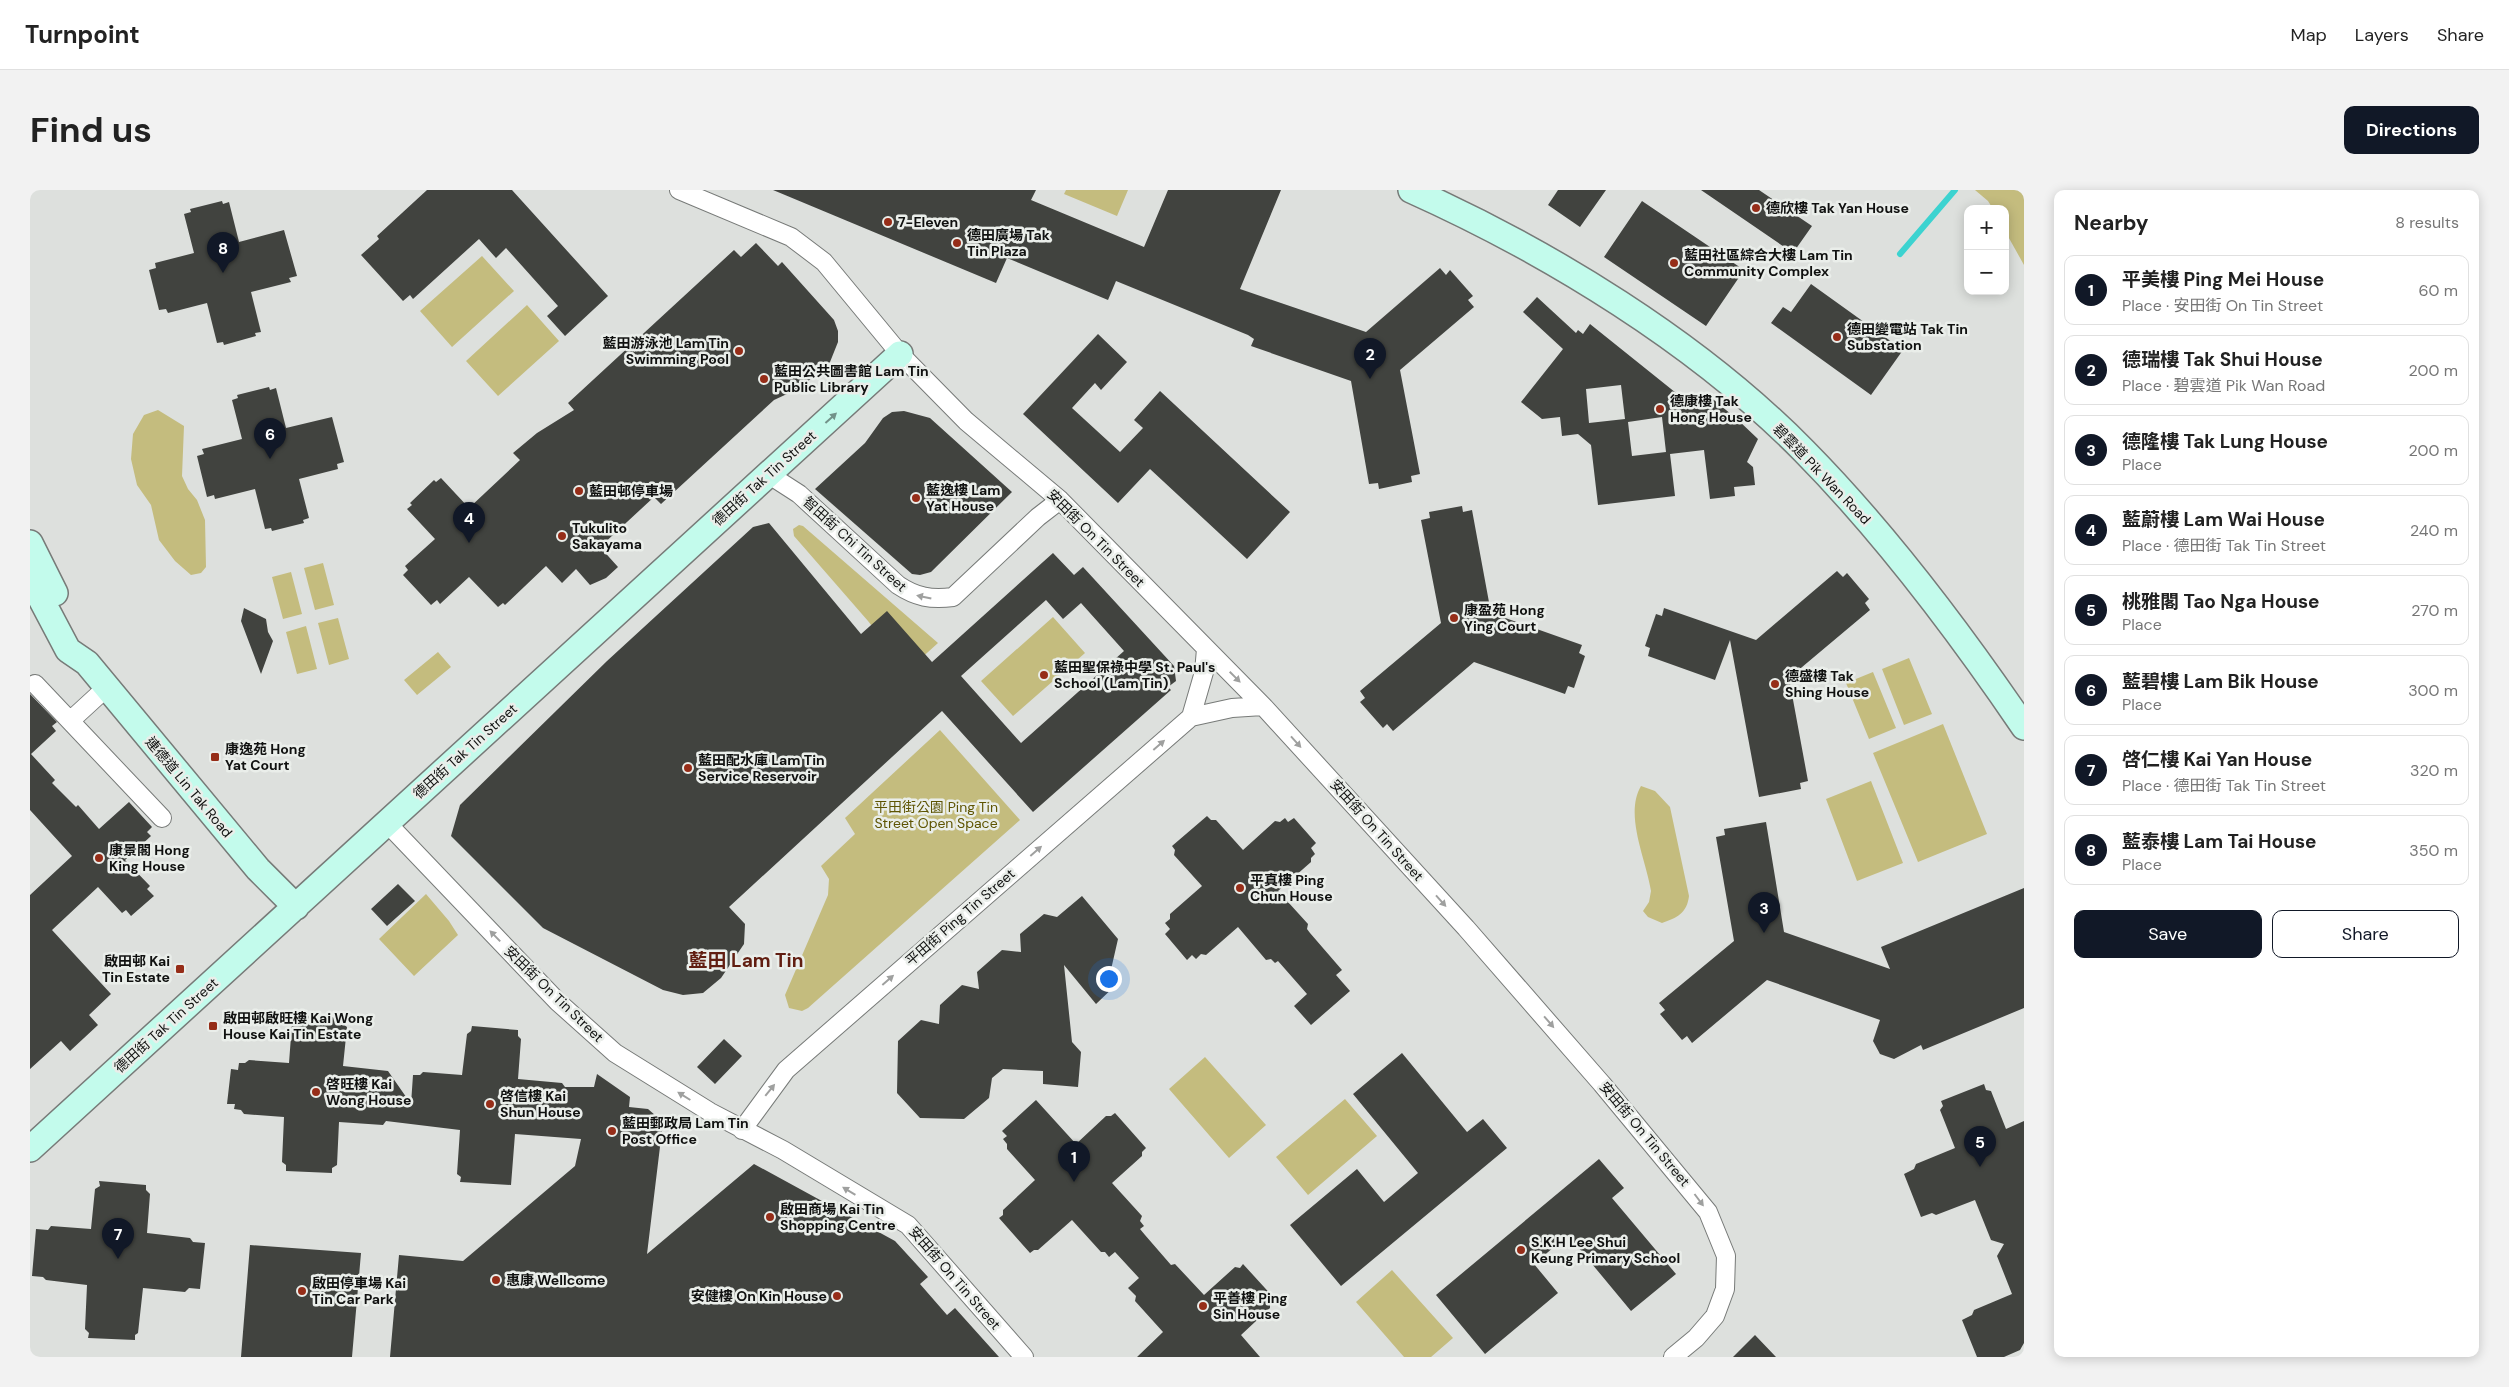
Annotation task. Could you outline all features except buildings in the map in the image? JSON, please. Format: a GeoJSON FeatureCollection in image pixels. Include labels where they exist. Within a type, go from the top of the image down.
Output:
{"type":"FeatureCollection","features":[{"type":"Feature","properties":{"kind":"street","name":"安田街 On Tin Street"},"geometry":{"type":"LineString","coordinates":[[679,190],[791,237],[824,262],[900,354],[966,421],[1060,500],[1263,706],[1508,976],[1602,1084],[1708,1212],[1726,1256],[1725,1289],[1715,1316],[1696,1338],[1673,1357]]}},
{"type":"Feature","properties":{"kind":"street","name":"碧雲道 Pik Wan Road"},"geometry":{"type":"LineString","coordinates":[[1411,190],[1583,279],[1699,360],[1752,403],[1804,451],[1890,547],[1992,680],[2024,727]]}},
{"type":"Feature","properties":{"kind":"street","name":"德田街 Tak Tin Street"},"geometry":{"type":"LineString","coordinates":[[30,1149],[900,354]]}},
{"type":"Feature","properties":{"kind":"street","name":"智田街 Chi Tin Street"},"geometry":{"type":"LineString","coordinates":[[768,474],[798,494],[898,585],[910,593],[924,598],[953,597],[1038,517],[1060,500]]}},
{"type":"Feature","properties":{"kind":"street","name":"連德道 Lin Tak Road"},"geometry":{"type":"LineString","coordinates":[[30,544],[79,639],[87,663]]}},
{"type":"Feature","properties":{"kind":"street","name":"連德道 Lin Tak Road"},"geometry":{"type":"LineString","coordinates":[[30,578],[68,650],[87,663],[258,869],[296,907]]}},
{"type":"Feature","properties":{"kind":"street"},"geometry":{"type":"LineString","coordinates":[[1191,717],[1204,672],[1206,649]]}},
{"type":"Feature","properties":{"kind":"street"},"geometry":{"type":"LineString","coordinates":[[35,684],[162,818]]}},
{"type":"Feature","properties":{"kind":"street"},"geometry":{"type":"LineString","coordinates":[[70,721],[106,688]]}},
{"type":"Feature","properties":{"kind":"street","name":"平田街 Ping Tin Street"},"geometry":{"type":"LineString","coordinates":[[742,1130],[786,1070],[1191,717],[1232,708],[1263,706]]}},
{"type":"Feature","properties":{"kind":"street","name":"安田街 On Tin Street"},"geometry":{"type":"LineString","coordinates":[[386,822],[558,1002],[615,1053],[742,1130],[783,1150],[908,1225],[1024,1357]]}},
{"type":"Feature","properties":{"kind":"green space"},"geometry":{"type":"Polygon","coordinates":[[[1066,190],[1128,190],[1117,216],[1064,194],[1066,190]]]}},
{"type":"Feature","properties":{"kind":"green space"},"geometry":{"type":"Polygon","coordinates":[[[1975,190],[2024,190],[2024,265],[2009,238],[2009,205],[1990,205],[1975,190]]]}},
{"type":"Feature","properties":{"kind":"green space"},"geometry":{"type":"Polygon","coordinates":[[[482,256],[514,291],[452,347],[420,311],[482,256]]]}},
{"type":"Feature","properties":{"kind":"green space"},"geometry":{"type":"Polygon","coordinates":[[[527,305],[559,341],[498,396],[466,361],[527,305]]]}},
{"type":"Feature","properties":{"kind":"green space"},"geometry":{"type":"Polygon","coordinates":[[[158,410],[184,426],[182,476],[188,489],[197,500],[205,520],[206,567],[201,573],[191,575],[175,561],[159,540],[151,505],[137,485],[131,459],[133,434],[144,415],[158,410]]]}},
{"type":"Feature","properties":{"kind":"green space"},"geometry":{"type":"Polygon","coordinates":[[[799,525],[803,526],[938,643],[907,671],[868,621],[794,536],[793,529],[799,525]]]}},
{"type":"Feature","properties":{"kind":"green space"},"geometry":{"type":"Polygon","coordinates":[[[323,563],[334,605],[315,610],[304,568],[323,563]]]}},
{"type":"Feature","properties":{"kind":"green space"},"geometry":{"type":"Polygon","coordinates":[[[291,572],[302,614],[283,619],[272,577],[291,572]]]}},
{"type":"Feature","properties":{"kind":"green space"},"geometry":{"type":"Polygon","coordinates":[[[1053,617],[1085,653],[1013,716],[981,681],[1053,617]]]}},
{"type":"Feature","properties":{"kind":"green space"},"geometry":{"type":"Polygon","coordinates":[[[338,618],[349,659],[329,665],[318,623],[338,618]]]}},
{"type":"Feature","properties":{"kind":"green space"},"geometry":{"type":"Polygon","coordinates":[[[306,626],[317,669],[297,674],[286,632],[306,626]]]}},
{"type":"Feature","properties":{"kind":"green space"},"geometry":{"type":"Polygon","coordinates":[[[438,652],[451,667],[417,695],[404,680],[438,652]]]}},
{"type":"Feature","properties":{"kind":"green space"},"geometry":{"type":"Polygon","coordinates":[[[1909,658],[1932,714],[1904,725],[1882,669],[1909,658]]]}},
{"type":"Feature","properties":{"kind":"green space"},"geometry":{"type":"Polygon","coordinates":[[[1873,672],[1896,728],[1869,739],[1846,683],[1873,672]]]}},
{"type":"Feature","properties":{"kind":"green space"},"geometry":{"type":"Polygon","coordinates":[[[1943,724],[1987,834],[1918,862],[1873,753],[1943,724]]]}},
{"type":"Feature","properties":{"kind":"green space","name":"平田街公園 Ping Tin Street Open Space"},"geometry":{"type":"Polygon","coordinates":[[[940,730],[1020,820],[808,1008],[802,1011],[789,1008],[785,995],[828,895],[829,879],[821,866],[855,834],[845,818],[940,730]]]}},
{"type":"Feature","properties":{"kind":"green space"},"geometry":{"type":"Polygon","coordinates":[[[1871,781],[1903,863],[1857,881],[1826,799],[1871,781]]]}},
{"type":"Feature","properties":{"kind":"green space"},"geometry":{"type":"Polygon","coordinates":[[[1641,786],[1655,791],[1670,807],[1689,896],[1684,911],[1662,923],[1648,917],[1643,911],[1649,902],[1651,891],[1635,824],[1636,798],[1641,786]]]}},
{"type":"Feature","properties":{"kind":"green space"},"geometry":{"type":"Polygon","coordinates":[[[426,894],[449,921],[458,935],[414,976],[379,939],[426,894]]]}},
{"type":"Feature","properties":{"kind":"green space"},"geometry":{"type":"Polygon","coordinates":[[[1205,1057],[1266,1125],[1229,1158],[1169,1089],[1205,1057]]]}},
{"type":"Feature","properties":{"kind":"green space"},"geometry":{"type":"Polygon","coordinates":[[[1345,1099],[1377,1136],[1308,1195],[1276,1157],[1345,1099]]]}},
{"type":"Feature","properties":{"kind":"green space"},"geometry":{"type":"Polygon","coordinates":[[[1392,1270],[1453,1338],[1431,1357],[1404,1357],[1356,1302],[1392,1270]]]}},
{"type":"Feature","properties":{"kind":"waterway"},"geometry":{"type":"LineString","coordinates":[[1900,254],[1955,190]]}},
{"type":"Feature","properties":{"kind":"place","name":"德欣樓 Tak Yan House"},"geometry":{"type":"Point","coordinates":[1756,208]}},
{"type":"Feature","properties":{"kind":"place","name":"7-Eleven"},"geometry":{"type":"Point","coordinates":[888,222]}},
{"type":"Feature","properties":{"kind":"place","name":"德田廣場 Tak Tin Plaza"},"geometry":{"type":"Point","coordinates":[957,243]}},
{"type":"Feature","properties":{"kind":"place","name":"藍田社區綜合大樓 Lam Tin Community Complex"},"geometry":{"type":"Point","coordinates":[1674,263]}},
{"type":"Feature","properties":{"kind":"place","name":"藍泰樓 Lam Tai House"},"geometry":{"type":"Point","coordinates":[223,273]}},
{"type":"Feature","properties":{"kind":"place","name":"德田變電站 Tak Tin Substation"},"geometry":{"type":"Point","coordinates":[1837,337]}},
{"type":"Feature","properties":{"kind":"place","name":"藍田游泳池 Lam Tin Swimming Pool"},"geometry":{"type":"Point","coordinates":[739,351]}},
{"type":"Feature","properties":{"kind":"place","name":"藍田公共圖書館 Lam Tin Public Library"},"geometry":{"type":"Point","coordinates":[764,379]}},
{"type":"Feature","properties":{"kind":"place","name":"德瑞樓 Tak Shui House"},"geometry":{"type":"Point","coordinates":[1370,379]}},
{"type":"Feature","properties":{"kind":"place","name":"德康樓 Tak Hong House"},"geometry":{"type":"Point","coordinates":[1660,409]}},
{"type":"Feature","properties":{"kind":"place","name":"藍碧樓 Lam Bik House"},"geometry":{"type":"Point","coordinates":[270,459]}},
{"type":"Feature","properties":{"kind":"place","name":"藍田邨停車場"},"geometry":{"type":"Point","coordinates":[579,491]}},
{"type":"Feature","properties":{"kind":"place","name":"藍逸樓 Lam Yat House"},"geometry":{"type":"Point","coordinates":[916,498]}},
{"type":"Feature","properties":{"kind":"place","name":"Tukulito Sakayama"},"geometry":{"type":"Point","coordinates":[562,536]}},
{"type":"Feature","properties":{"kind":"place","name":"藍蔚樓 Lam Wai House"},"geometry":{"type":"Point","coordinates":[469,543]}},
{"type":"Feature","properties":{"kind":"place","name":"康盈苑 Hong Ying Court"},"geometry":{"type":"Point","coordinates":[1454,618]}},
{"type":"Feature","properties":{"kind":"place","name":"藍田聖保祿中學 St. Paul's School (Lam Tin)"},"geometry":{"type":"Point","coordinates":[1044,675]}},
{"type":"Feature","properties":{"kind":"place","name":"德盛樓 Tak Shing House"},"geometry":{"type":"Point","coordinates":[1775,684]}},
{"type":"Feature","properties":{"kind":"place","name":"康逸苑 Hong Yat Court"},"geometry":{"type":"Point","coordinates":[215,757]}},
{"type":"Feature","properties":{"kind":"place","name":"藍田配水庫 Lam Tin Service Reservoir"},"geometry":{"type":"Point","coordinates":[688,768]}},
{"type":"Feature","properties":{"kind":"place","name":"康景閣 Hong King House"},"geometry":{"type":"Point","coordinates":[99,858]}},
{"type":"Feature","properties":{"kind":"place","name":"平真樓 Ping Chun House"},"geometry":{"type":"Point","coordinates":[1240,888]}},
{"type":"Feature","properties":{"kind":"place","name":"德隆樓 Tak Lung House"},"geometry":{"type":"Point","coordinates":[1764,933]}},
{"type":"Feature","properties":{"kind":"place","name":"啟田邨 Kai Tin Estate"},"geometry":{"type":"Point","coordinates":[180,969]}},
{"type":"Feature","properties":{"kind":"place","name":"啟田邨啟旺樓 Kai Wong House Kai Tin Estate"},"geometry":{"type":"Point","coordinates":[213,1026]}},
{"type":"Feature","properties":{"kind":"place","name":"啓旺樓 Kai Wong House"},"geometry":{"type":"Point","coordinates":[316,1092]}},
{"type":"Feature","properties":{"kind":"place","name":"啓信樓 Kai Shun House"},"geometry":{"type":"Point","coordinates":[490,1104]}},
{"type":"Feature","properties":{"kind":"place","name":"藍田郵政局 Lam Tin Post Office"},"geometry":{"type":"Point","coordinates":[612,1131]}},
{"type":"Feature","properties":{"kind":"place","name":"桃雅閣 Tao Nga House"},"geometry":{"type":"Point","coordinates":[1980,1167]}},
{"type":"Feature","properties":{"kind":"place","name":"平美樓 Ping Mei House"},"geometry":{"type":"Point","coordinates":[1074,1182]}},
{"type":"Feature","properties":{"kind":"place","name":"啟田商場 Kai Tin Shopping Centre"},"geometry":{"type":"Point","coordinates":[770,1217]}},
{"type":"Feature","properties":{"kind":"place","name":"S.K.H Lee Shui Keung Primary School"},"geometry":{"type":"Point","coordinates":[1521,1250]}},
{"type":"Feature","properties":{"kind":"place","name":"啓仁樓 Kai Yan House"},"geometry":{"type":"Point","coordinates":[118,1259]}},
{"type":"Feature","properties":{"kind":"place","name":"惠康 Wellcome"},"geometry":{"type":"Point","coordinates":[496,1280]}},
{"type":"Feature","properties":{"kind":"place","name":"啟田停車場 Kai Tin Car Park"},"geometry":{"type":"Point","coordinates":[302,1291]}},
{"type":"Feature","properties":{"kind":"place","name":"安健樓 On Kin House"},"geometry":{"type":"Point","coordinates":[837,1296]}},
{"type":"Feature","properties":{"kind":"place","name":"平善樓 Ping Sin House"},"geometry":{"type":"Point","coordinates":[1203,1306]}},
{"type":"Feature","properties":{"kind":"district","name":"藍田 Lam Tin"},"geometry":{"type":"Point","coordinates":[746,960]}}]}
